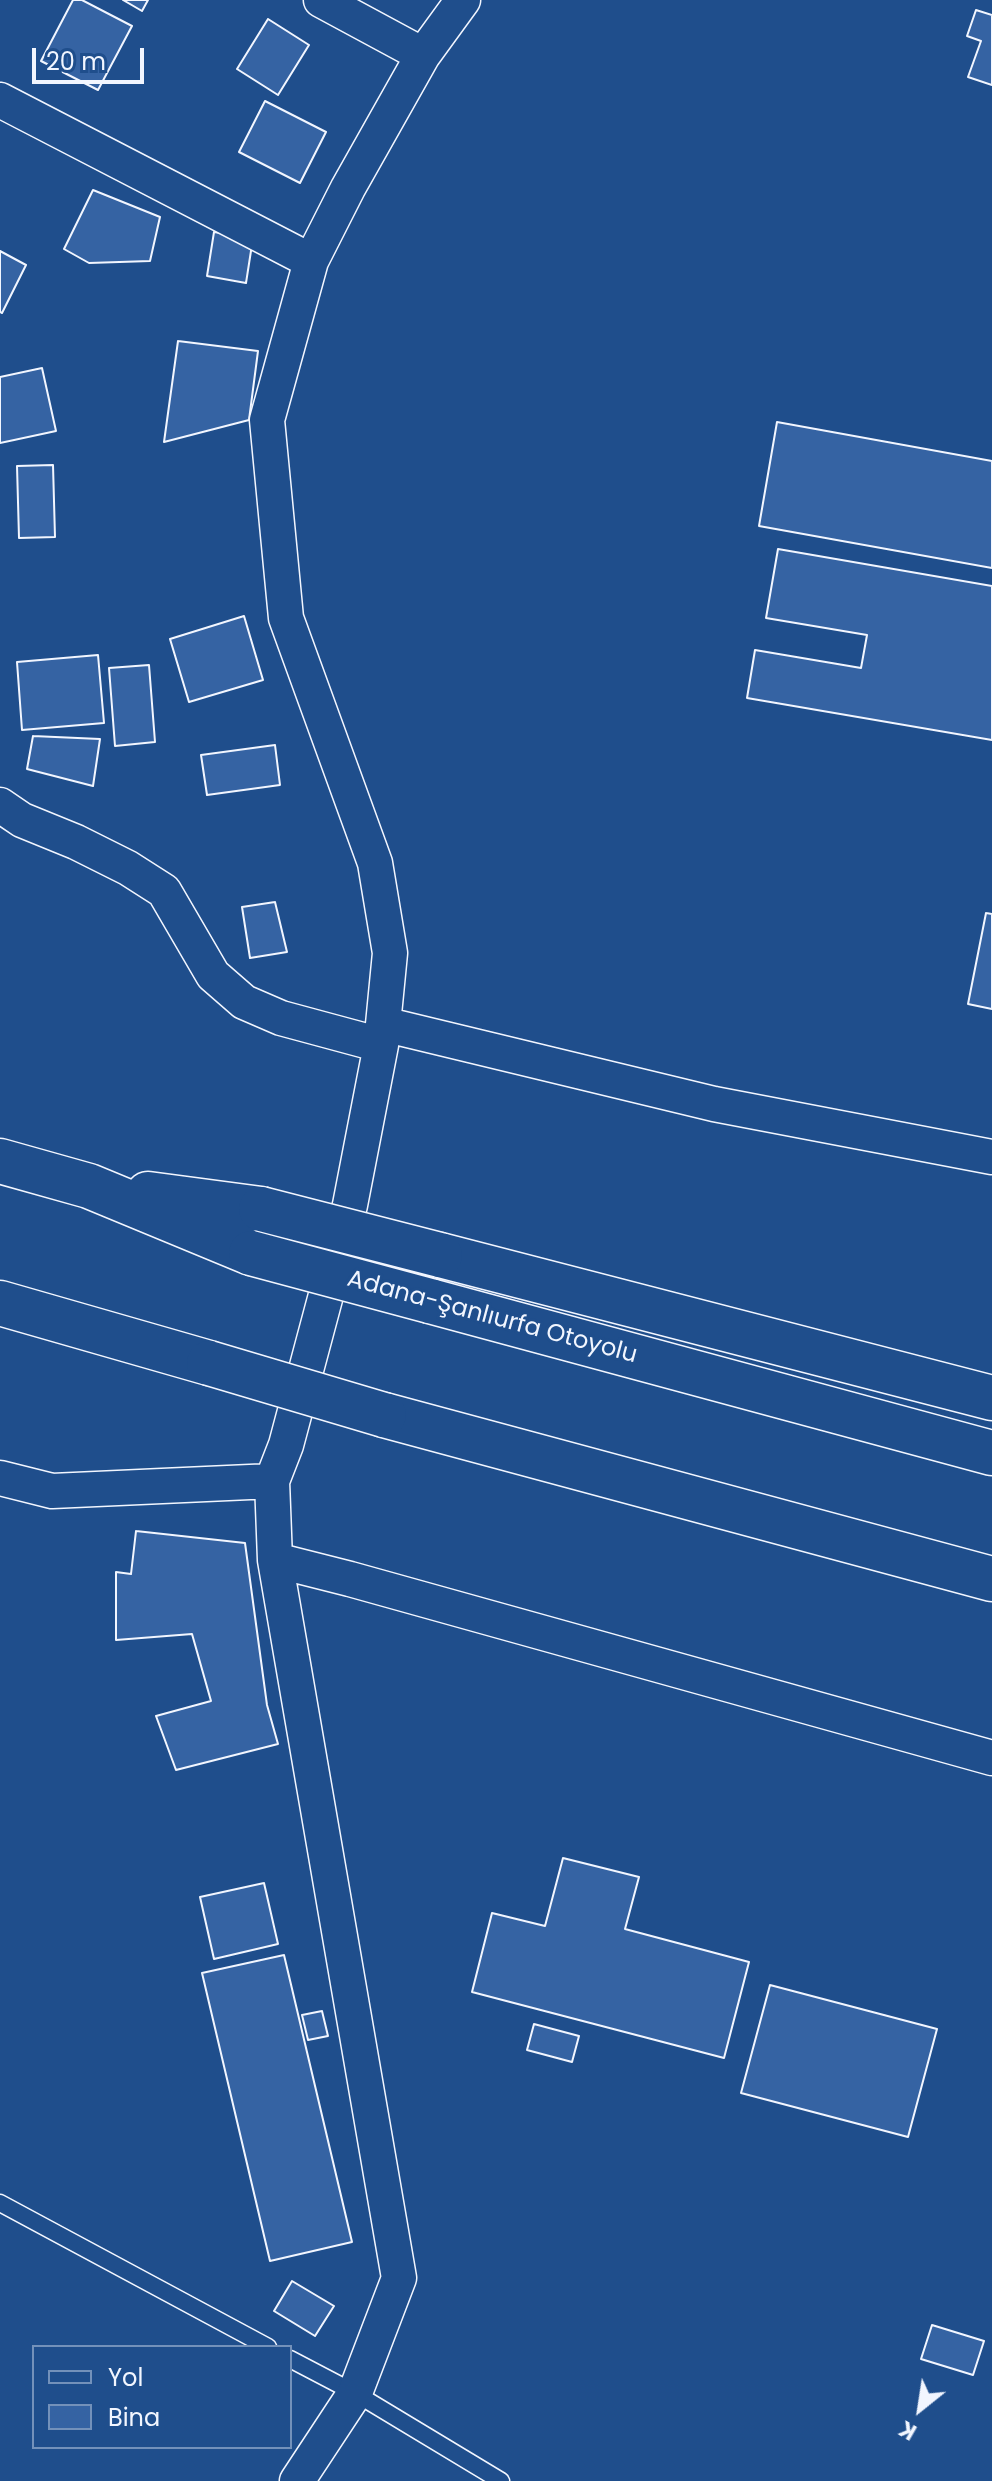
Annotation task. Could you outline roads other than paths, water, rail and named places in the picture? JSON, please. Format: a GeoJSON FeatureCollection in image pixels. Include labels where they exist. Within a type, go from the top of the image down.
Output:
{"type":"FeatureCollection","features":[{"type":"Feature","properties":{"kind":"highway","name":"Adana-Şanlıurfa Otoyolu"},"geometry":{"type":"LineString","coordinates":[[0,1161],[89,1186],[251,1253],[992,1453]]}},
{"type":"Feature","properties":{"kind":"highway"},"geometry":{"type":"LineString","coordinates":[[89,1186],[261,1209],[992,1398]]}},
{"type":"Feature","properties":{"kind":"highway"},"geometry":{"type":"LineString","coordinates":[[0,1303],[384,1415],[992,1579]]}},
{"type":"Feature","properties":{"kind":"street"},"geometry":{"type":"LineString","coordinates":[[321,0],[423,55]]}},
{"type":"Feature","properties":{"kind":"street"},"geometry":{"type":"LineString","coordinates":[[297,2481],[355,2393],[399,2278],[275,1560],[272,1481],[286,1445],[350,1205],[382,1035],[390,953],[375,863],[286,618],[267,420],[311,261],[423,55],[463,0]]}},
{"type":"Feature","properties":{"kind":"street"},"geometry":{"type":"LineString","coordinates":[[0,100],[311,261]]}},
{"type":"Feature","properties":{"kind":"street"},"geometry":{"type":"LineString","coordinates":[[0,805],[22,820],[128,868],[164,891],[213,975],[244,1002],[281,1018],[382,1035],[714,1104],[992,1157]]}},
{"type":"Feature","properties":{"kind":"street"},"geometry":{"type":"LineString","coordinates":[[0,1478],[52,1491],[272,1481]]}},
{"type":"Feature","properties":{"kind":"street"},"geometry":{"type":"LineString","coordinates":[[275,1560],[992,1758]]}},
{"type":"Feature","properties":{"kind":"lane"},"geometry":{"type":"LineString","coordinates":[[0,2203],[264,2345]]}},
{"type":"Feature","properties":{"kind":"lane"},"geometry":{"type":"LineString","coordinates":[[292,2360],[355,2393],[501,2481]]}}]}
